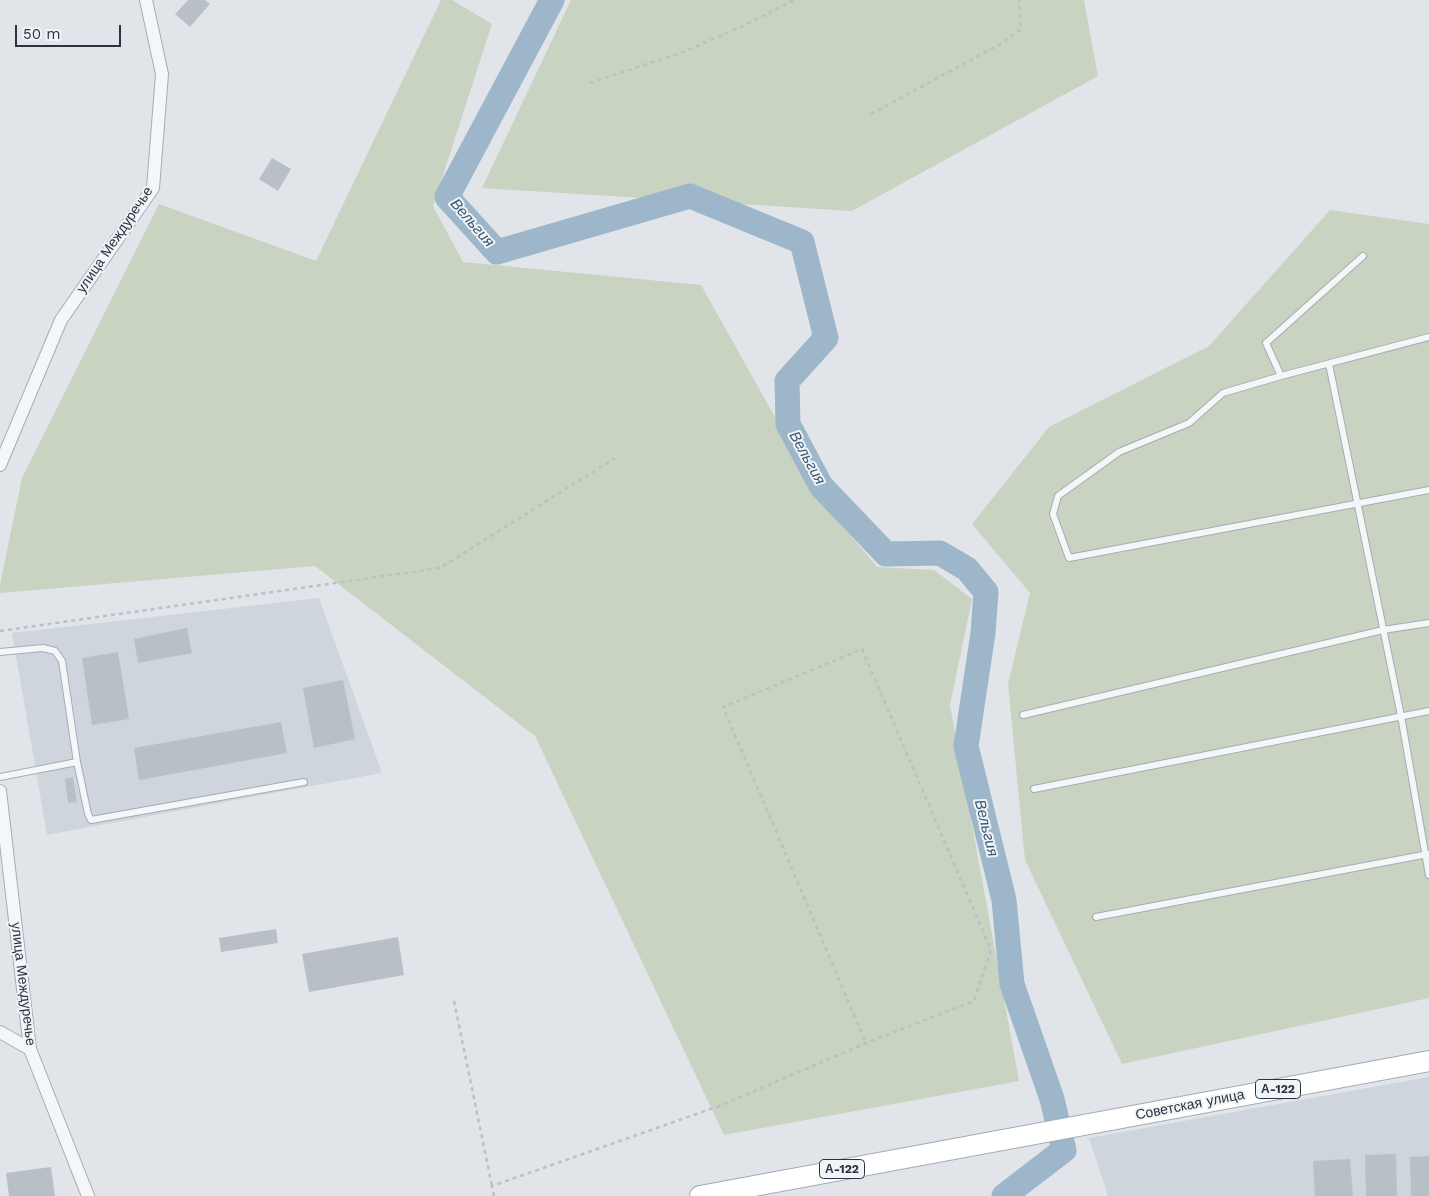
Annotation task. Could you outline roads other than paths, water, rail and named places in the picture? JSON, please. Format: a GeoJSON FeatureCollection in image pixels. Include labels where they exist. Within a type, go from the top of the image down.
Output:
{"type":"FeatureCollection","features":[{"type":"Feature","properties":{"kind":"main road","name":"Советская улица"},"geometry":{"type":"LineString","coordinates":[[700,1196],[1429,1061]]}},
{"type":"Feature","properties":{"kind":"street","name":"улица Междуречье"},"geometry":{"type":"LineString","coordinates":[[0,462],[61,320],[153,188],[162,74],[146,0]]}},
{"type":"Feature","properties":{"kind":"street","name":"улица Междуречье"},"geometry":{"type":"LineString","coordinates":[[0,791],[30,1049],[88,1196]]}},
{"type":"Feature","properties":{"kind":"street"},"geometry":{"type":"LineString","coordinates":[[0,1032],[30,1049]]}},
{"type":"Feature","properties":{"kind":"lane"},"geometry":{"type":"LineString","coordinates":[[1281,376],[1266,343],[1363,256]]}},
{"type":"Feature","properties":{"kind":"lane"},"geometry":{"type":"LineString","coordinates":[[1429,336],[1223,393],[1189,423],[1119,452],[1058,496],[1053,514],[1069,558],[1358,505],[1429,490]]}},
{"type":"Feature","properties":{"kind":"lane"},"geometry":{"type":"LineString","coordinates":[[1329,364],[1401,716],[1427,854],[1429,875]]}},
{"type":"Feature","properties":{"kind":"lane"},"geometry":{"type":"LineString","coordinates":[[1023,715],[1383,630],[1429,623]]}},
{"type":"Feature","properties":{"kind":"lane"},"geometry":{"type":"LineString","coordinates":[[0,652],[43,648],[55,651],[62,661],[77,762],[88,814],[91,820],[304,782]]}},
{"type":"Feature","properties":{"kind":"lane"},"geometry":{"type":"LineString","coordinates":[[1034,789],[1429,711]]}},
{"type":"Feature","properties":{"kind":"lane"},"geometry":{"type":"LineString","coordinates":[[0,777],[77,762]]}},
{"type":"Feature","properties":{"kind":"lane"},"geometry":{"type":"LineString","coordinates":[[1096,917],[1427,854]]}},
{"type":"Feature","properties":{"kind":"waterway","name":"Вельгия"},"geometry":{"type":"LineString","coordinates":[[552,0],[447,197],[497,252],[690,196],[802,242],[826,338],[787,381],[788,424],[821,486],[886,554],[940,553],[967,569],[986,592],[983,633],[966,746],[1004,900],[1012,984],[1052,1099],[1064,1150],[1004,1196]]}}]}
